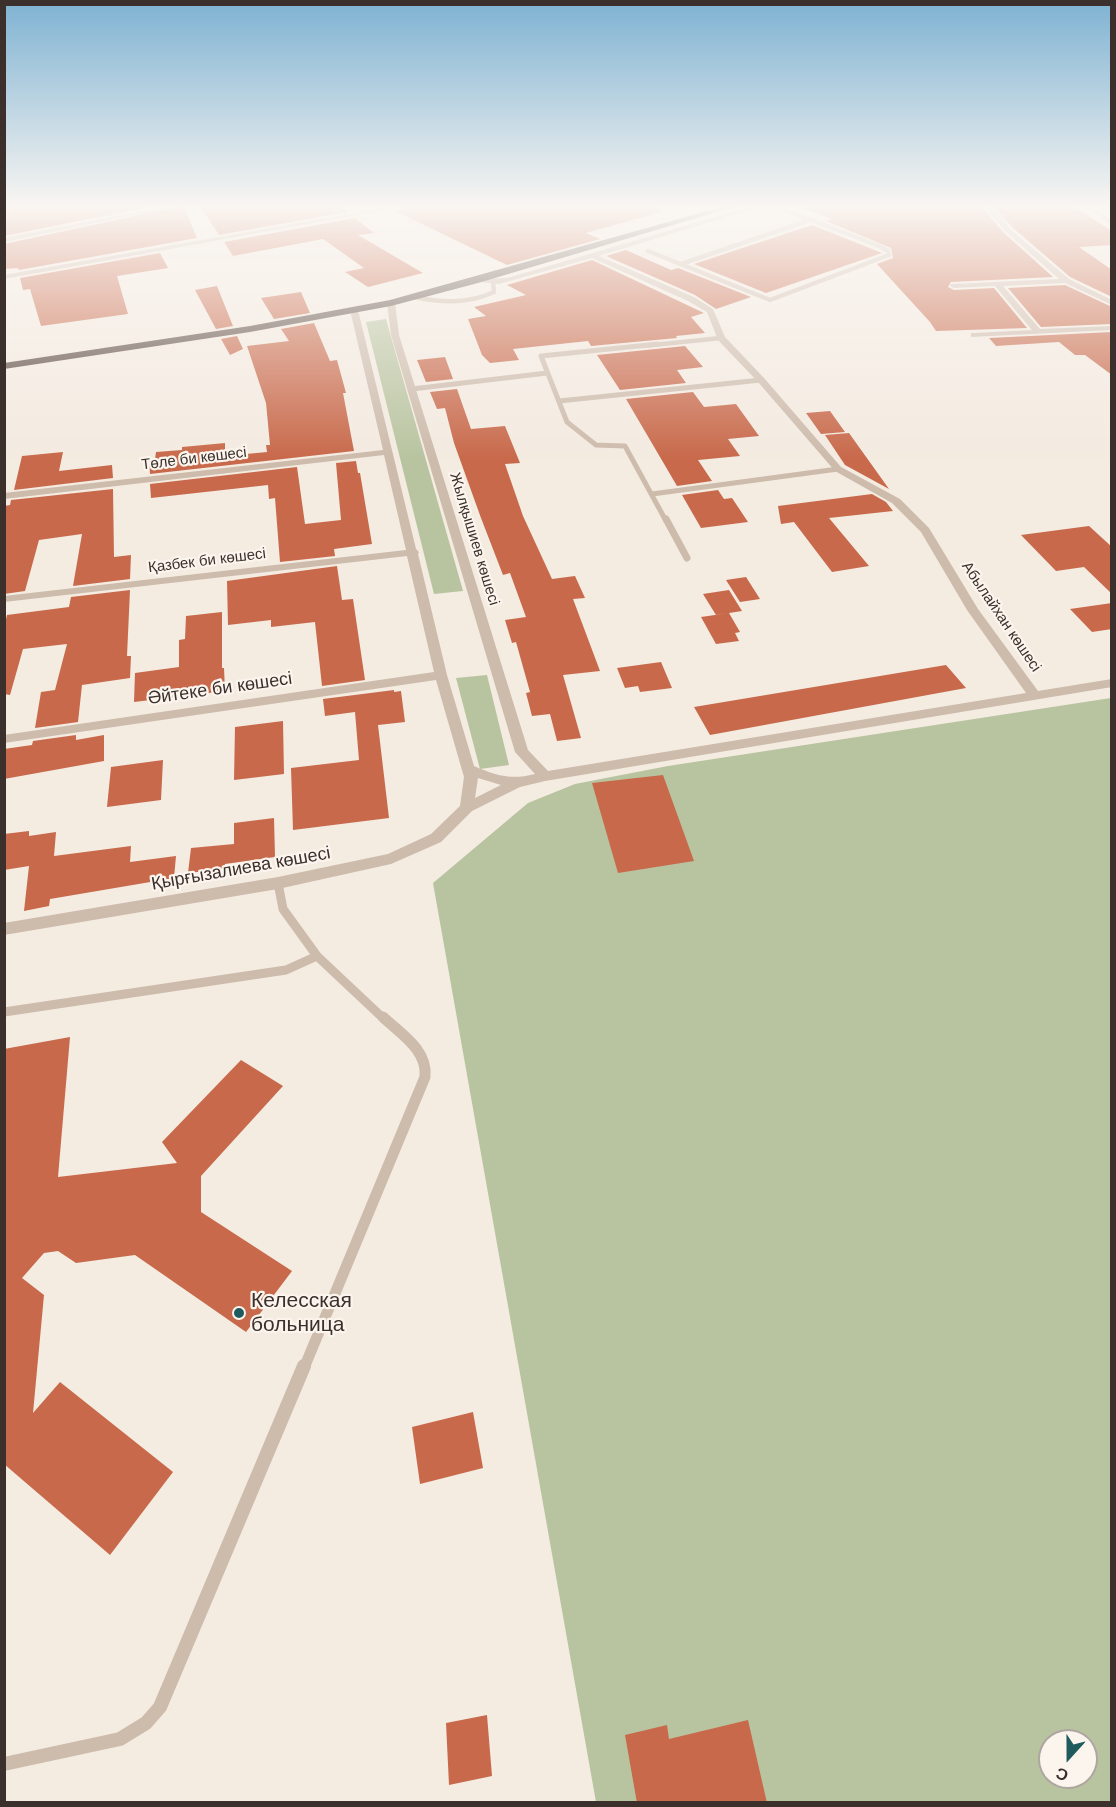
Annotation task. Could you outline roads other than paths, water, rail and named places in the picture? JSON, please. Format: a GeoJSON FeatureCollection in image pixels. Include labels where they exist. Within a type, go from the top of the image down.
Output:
{"type":"FeatureCollection","features":[{"type":"Feature","properties":{"kind":"highway"},"geometry":{"type":"LineString","coordinates":[[4,366],[250,329],[391,303],[439,290]]}},
{"type":"Feature","properties":{"kind":"street","name":"Абылайхан көшесі"},"geometry":{"type":"LineString","coordinates":[[467,808],[516,783],[545,776],[1034,695],[973,610],[925,531],[896,501],[838,469],[761,380],[721,338],[710,311],[671,290]]}},
{"type":"Feature","properties":{"kind":"street"},"geometry":{"type":"LineString","coordinates":[[1003,290],[1037,331]]}},
{"type":"Feature","properties":{"kind":"street"},"geometry":{"type":"LineString","coordinates":[[1086,290],[1112,303]]}},
{"type":"Feature","properties":{"kind":"street","name":"Жылқышиев көшесі"},"geometry":{"type":"LineString","coordinates":[[391,303],[390,310],[426,443],[522,752],[545,776]]}},
{"type":"Feature","properties":{"kind":"street"},"geometry":{"type":"LineString","coordinates":[[354,310],[387,452],[414,552],[441,675],[469,769],[471,785],[467,808]]}},
{"type":"Feature","properties":{"kind":"street"},"geometry":{"type":"LineString","coordinates":[[974,335],[1112,328]]}},
{"type":"Feature","properties":{"kind":"street","name":"Төле би көшесі"},"geometry":{"type":"LineString","coordinates":[[4,496],[387,452]]}},
{"type":"Feature","properties":{"kind":"street","name":"Қазбек би көшесі"},"geometry":{"type":"LineString","coordinates":[[4,599],[414,552]]}},
{"type":"Feature","properties":{"kind":"street","name":"Әйтеке би көшесі"},"geometry":{"type":"LineString","coordinates":[[4,739],[441,675]]}},
{"type":"Feature","properties":{"kind":"street"},"geometry":{"type":"LineString","coordinates":[[1034,695],[1112,683]]}},
{"type":"Feature","properties":{"kind":"street"},"geometry":{"type":"LineString","coordinates":[[469,769],[489,778],[516,783]]}},
{"type":"Feature","properties":{"kind":"street","name":"Қырғызалиева көшесі"},"geometry":{"type":"LineString","coordinates":[[4,929],[278,883],[402,856],[436,838],[467,808]]}},
{"type":"Feature","properties":{"kind":"lane"},"geometry":{"type":"LineString","coordinates":[[414,297],[438,303],[459,304],[482,298],[494,290]]}},
{"type":"Feature","properties":{"kind":"lane"},"geometry":{"type":"LineString","coordinates":[[746,290],[770,300],[796,290]]}},
{"type":"Feature","properties":{"kind":"lane"},"geometry":{"type":"LineString","coordinates":[[687,558],[626,446],[596,445],[567,422],[541,357],[721,338]]}},
{"type":"Feature","properties":{"kind":"lane"},"geometry":{"type":"LineString","coordinates":[[412,389],[547,373]]}},
{"type":"Feature","properties":{"kind":"lane"},"geometry":{"type":"LineString","coordinates":[[559,401],[761,380]]}},
{"type":"Feature","properties":{"kind":"lane"},"geometry":{"type":"LineString","coordinates":[[652,494],[838,469]]}},
{"type":"Feature","properties":{"kind":"lane"},"geometry":{"type":"LineString","coordinates":[[4,1764],[120,1738],[136,1731],[154,1717],[165,1701],[422,1085],[426,1067],[421,1053],[317,956],[283,909],[278,883]]}},
{"type":"Feature","properties":{"kind":"lane"},"geometry":{"type":"LineString","coordinates":[[4,1012],[286,970],[317,956]]}},
{"type":"Feature","properties":{"kind":"place","name":"Келесская больница"},"geometry":{"type":"Point","coordinates":[239,1313]}}]}
